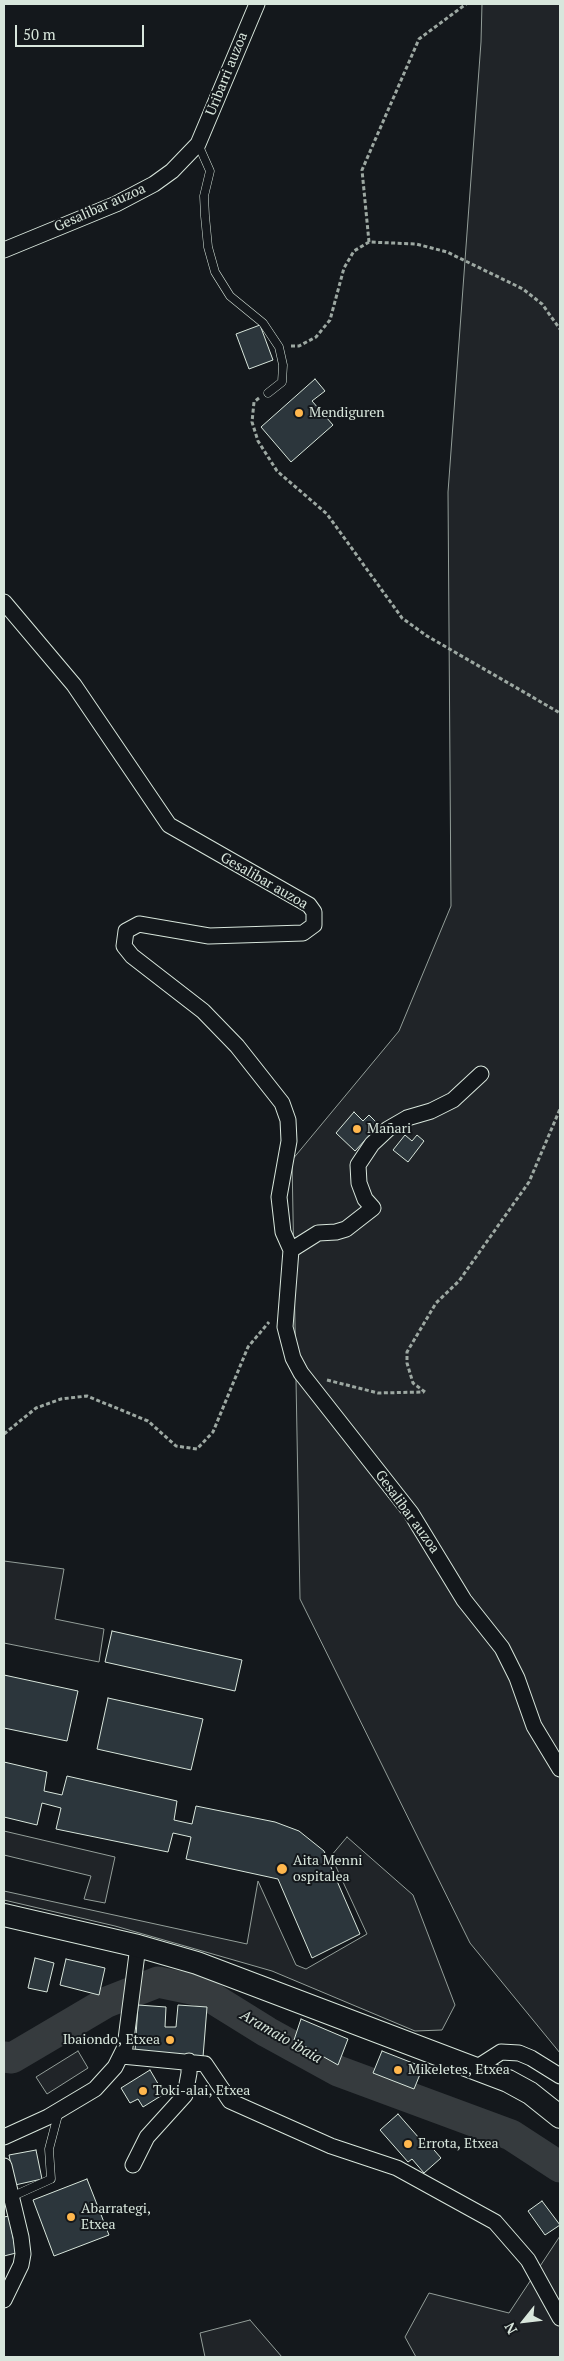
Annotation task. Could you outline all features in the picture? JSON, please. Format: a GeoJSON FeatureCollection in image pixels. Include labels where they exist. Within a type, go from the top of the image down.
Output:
{"type":"FeatureCollection","features":[{"type":"Feature","properties":{"kind":"main road"},"geometry":{"type":"LineString","coordinates":[[4,1915],[138,1946],[197,1963],[476,2068],[530,2093],[560,2117]]}},
{"type":"Feature","properties":{"kind":"street","name":"Uribarri auzoa"},"geometry":{"type":"LineString","coordinates":[[198,144],[257,4]]}},
{"type":"Feature","properties":{"kind":"street","name":"Gesalibar auzoa"},"geometry":{"type":"LineString","coordinates":[[4,250],[142,191],[172,171],[198,144]]}},
{"type":"Feature","properties":{"kind":"street","name":"Gesalibar auzoa"},"geometry":{"type":"LineString","coordinates":[[4,602],[79,692],[169,825],[309,905],[314,912],[314,925],[303,933],[210,936],[139,924],[127,930],[123,940],[125,950],[203,1011],[237,1046],[282,1103],[288,1120],[289,1141],[279,1197],[283,1232],[291,1250],[287,1340],[297,1368],[411,1513],[464,1600],[502,1648],[517,1678],[534,1726],[560,1769]]}},
{"type":"Feature","properties":{"kind":"street"},"geometry":{"type":"LineString","coordinates":[[291,1250],[318,1232],[336,1232],[346,1229],[373,1208],[365,1198],[359,1183],[358,1165],[372,1144],[388,1129],[407,1118],[431,1111],[453,1100],[481,1074]]}},
{"type":"Feature","properties":{"kind":"street"},"geometry":{"type":"LineString","coordinates":[[4,2138],[95,2090],[115,2067],[122,2056],[138,1946]]}},
{"type":"Feature","properties":{"kind":"street"},"geometry":{"type":"LineString","coordinates":[[476,2068],[501,2052],[519,2053],[531,2058],[560,2076]]}},
{"type":"Feature","properties":{"kind":"street"},"geometry":{"type":"LineString","coordinates":[[122,2056],[205,2064],[230,2101],[331,2146],[397,2168],[496,2222],[528,2260],[560,2318]]}},
{"type":"Feature","properties":{"kind":"street"},"geometry":{"type":"LineString","coordinates":[[133,2165],[147,2137],[185,2095],[189,2061]]}},
{"type":"Feature","properties":{"kind":"street"},"geometry":{"type":"LineString","coordinates":[[4,2166],[21,2237],[23,2254],[21,2265],[4,2300]]}},
{"type":"Feature","properties":{"kind":"lane"},"geometry":{"type":"LineString","coordinates":[[198,144],[210,171],[204,196],[208,247],[215,272],[230,296],[263,323],[279,347],[283,365],[282,382],[268,393]]}},
{"type":"Feature","properties":{"kind":"lane"},"geometry":{"type":"LineString","coordinates":[[11,2197],[51,2179],[50,2149],[60,2110]]}},
{"type":"Feature","properties":{"kind":"path"},"geometry":{"type":"LineString","coordinates":[[369,242],[362,170],[419,39],[466,4]]}},
{"type":"Feature","properties":{"kind":"path"},"geometry":{"type":"LineString","coordinates":[[279,347],[299,346],[316,337],[330,320],[344,268],[354,251],[369,242],[416,244],[447,252],[523,289],[542,304],[560,329]]}},
{"type":"Feature","properties":{"kind":"path"},"geometry":{"type":"LineString","coordinates":[[268,393],[254,402],[252,422],[258,441],[277,470],[327,514],[402,618],[427,636],[560,713]]}},
{"type":"Feature","properties":{"kind":"path"},"geometry":{"type":"LineString","coordinates":[[297,1368],[322,1378],[378,1393],[425,1392],[413,1383],[407,1364],[407,1352],[436,1303],[459,1282],[529,1182],[560,1108]]}},
{"type":"Feature","properties":{"kind":"path"},"geometry":{"type":"LineString","coordinates":[[4,1434],[36,1408],[61,1399],[87,1396],[148,1421],[176,1446],[197,1449],[213,1432],[248,1347],[270,1321],[271,1323],[287,1316]]}},
{"type":"Feature","properties":{"kind":"shaded area"},"geometry":{"type":"Polygon","coordinates":[[[482,4],[560,4],[560,2053],[470,1943],[300,1599],[292,1160],[399,1031],[451,906],[448,492],[481,42],[482,4]]]}},
{"type":"Feature","properties":{"kind":"shaded area"},"geometry":{"type":"Polygon","coordinates":[[[4,1561],[64,1569],[55,1619],[104,1629],[99,1662],[4,1643],[4,1561]]]}},
{"type":"Feature","properties":{"kind":"shaded area"},"geometry":{"type":"Polygon","coordinates":[[[4,1831],[115,1857],[105,1903],[84,1899],[91,1876],[4,1855],[4,1831]]]}},
{"type":"Feature","properties":{"kind":"shaded area"},"geometry":{"type":"Polygon","coordinates":[[[347,1837],[413,1895],[455,2005],[442,2030],[415,2031],[272,1971],[115,1926],[4,1900],[4,1891],[247,1944],[258,1881],[296,1965],[306,1969],[367,1934],[331,1856],[347,1837]]]}},
{"type":"Feature","properties":{"kind":"shaded area"},"geometry":{"type":"Polygon","coordinates":[[[78,2051],[88,2068],[47,2094],[36,2077],[78,2051]]]}},
{"type":"Feature","properties":{"kind":"shaded area"},"geometry":{"type":"Polygon","coordinates":[[[560,2236],[560,2357],[416,2357],[405,2337],[429,2293],[509,2313],[560,2236]]]}},
{"type":"Feature","properties":{"kind":"shaded area"},"geometry":{"type":"Polygon","coordinates":[[[250,2320],[282,2357],[205,2357],[200,2333],[250,2320]]]}},
{"type":"Feature","properties":{"kind":"building"},"geometry":{"type":"Polygon","coordinates":[[[260,325],[273,360],[249,369],[236,334],[260,325]]]}},
{"type":"Feature","properties":{"kind":"building","name":"Mendiguren"},"geometry":{"type":"Polygon","coordinates":[[[315,379],[325,391],[312,401],[333,425],[291,462],[261,427],[315,379]]]}},
{"type":"Feature","properties":{"kind":"building","name":"Mañari"},"geometry":{"type":"Polygon","coordinates":[[[354,1112],[363,1121],[369,1115],[379,1125],[355,1151],[336,1133],[354,1112]]]}},
{"type":"Feature","properties":{"kind":"building"},"geometry":{"type":"Polygon","coordinates":[[[405,1135],[412,1141],[417,1135],[424,1141],[408,1162],[393,1150],[405,1135]]]}},
{"type":"Feature","properties":{"kind":"building"},"geometry":{"type":"Polygon","coordinates":[[[112,1631],[242,1660],[235,1691],[105,1662],[112,1631]]]}},
{"type":"Feature","properties":{"kind":"building"},"geometry":{"type":"Polygon","coordinates":[[[4,1675],[78,1691],[67,1741],[4,1728],[4,1675]]]}},
{"type":"Feature","properties":{"kind":"building"},"geometry":{"type":"Polygon","coordinates":[[[108,1698],[203,1719],[191,1770],[97,1749],[108,1698]]]}},
{"type":"Feature","properties":{"kind":"building","name":"Aita Menni ospitalea"},"geometry":{"type":"Polygon","coordinates":[[[4,1762],[47,1772],[44,1791],[62,1795],[67,1776],[177,1801],[174,1820],[192,1824],[196,1806],[275,1822],[299,1831],[324,1851],[360,1934],[312,1958],[278,1879],[186,1859],[191,1837],[173,1833],[168,1852],[56,1829],[61,1808],[42,1803],[37,1825],[4,1817],[4,1762]]]}},
{"type":"Feature","properties":{"kind":"building"},"geometry":{"type":"Polygon","coordinates":[[[35,1958],[54,1963],[47,1992],[28,1988],[35,1958]]]}},
{"type":"Feature","properties":{"kind":"building"},"geometry":{"type":"Polygon","coordinates":[[[66,1959],[105,1968],[99,1995],[60,1985],[66,1959]]]}},
{"type":"Feature","properties":{"kind":"building","name":"Ibaiondo, Etxea"},"geometry":{"type":"Polygon","coordinates":[[[138,2005],[166,2007],[165,2027],[176,2027],[178,2005],[207,2007],[203,2057],[135,2052],[138,2005]]]}},
{"type":"Feature","properties":{"kind":"building"},"geometry":{"type":"Polygon","coordinates":[[[301,2019],[348,2039],[338,2065],[294,2040],[301,2019]]]}},
{"type":"Feature","properties":{"kind":"building","name":"Mikeletes, Etxea"},"geometry":{"type":"Polygon","coordinates":[[[382,2051],[423,2067],[414,2089],[373,2073],[382,2051]]]}},
{"type":"Feature","properties":{"kind":"building","name":"Toki-alai, Etxea"},"geometry":{"type":"Polygon","coordinates":[[[150,2070],[164,2094],[143,2107],[138,2099],[130,2103],[121,2088],[150,2070]]]}},
{"type":"Feature","properties":{"kind":"building","name":"Errota, Etxea"},"geometry":{"type":"Polygon","coordinates":[[[398,2114],[426,2146],[428,2143],[441,2158],[424,2173],[412,2159],[408,2162],[380,2130],[398,2114]]]}},
{"type":"Feature","properties":{"kind":"building"},"geometry":{"type":"Polygon","coordinates":[[[36,2150],[42,2179],[15,2185],[9,2155],[36,2150]]]}},
{"type":"Feature","properties":{"kind":"building","name":"Abarrategi, Etxea"},"geometry":{"type":"Polygon","coordinates":[[[87,2179],[109,2235],[54,2256],[33,2200],[87,2179]]]}},
{"type":"Feature","properties":{"kind":"building"},"geometry":{"type":"Polygon","coordinates":[[[542,2201],[560,2225],[545,2235],[528,2211],[542,2201]]]}},
{"type":"Feature","properties":{"kind":"building"},"geometry":{"type":"Polygon","coordinates":[[[9,2216],[16,2253],[4,2256],[4,2217],[9,2216]]]}},
{"type":"Feature","properties":{"kind":"waterway","name":"Aramaio ibaia"},"geometry":{"type":"LineString","coordinates":[[4,2057],[12,2058],[107,2002],[158,1982],[201,1991],[267,2032],[338,2071],[511,2135],[560,2167]]}},
{"type":"Feature","properties":{"kind":"place","name":"Mendiguren"},"geometry":{"type":"Point","coordinates":[299,413]}},
{"type":"Feature","properties":{"kind":"place","name":"Mañari"},"geometry":{"type":"Point","coordinates":[357,1129]}},
{"type":"Feature","properties":{"kind":"place","name":"Aita Menni ospitalea"},"geometry":{"type":"Point","coordinates":[282,1869]}},
{"type":"Feature","properties":{"kind":"place","name":"Ibaiondo, Etxea"},"geometry":{"type":"Point","coordinates":[170,2040]}},
{"type":"Feature","properties":{"kind":"place","name":"Mikeletes, Etxea"},"geometry":{"type":"Point","coordinates":[398,2070]}},
{"type":"Feature","properties":{"kind":"place","name":"Toki-alai, Etxea"},"geometry":{"type":"Point","coordinates":[143,2091]}},
{"type":"Feature","properties":{"kind":"place","name":"Errota, Etxea"},"geometry":{"type":"Point","coordinates":[408,2144]}},
{"type":"Feature","properties":{"kind":"place","name":"Abarrategi, Etxea"},"geometry":{"type":"Point","coordinates":[71,2217]}}]}
